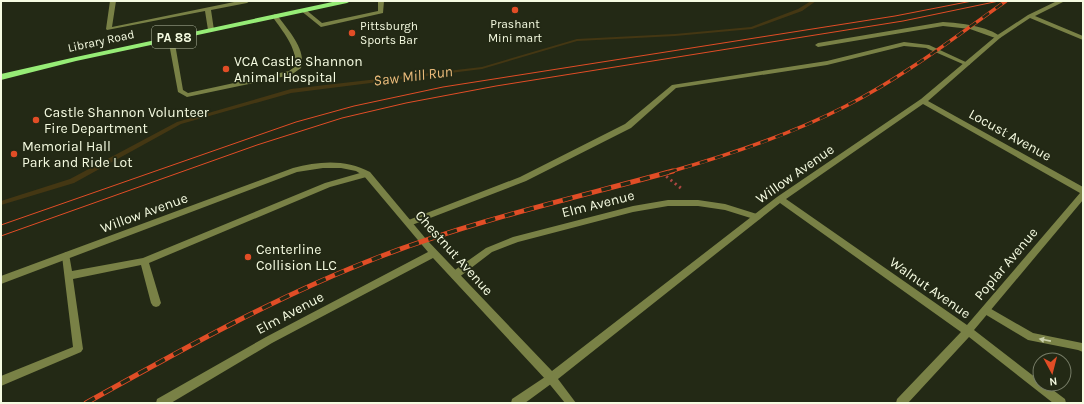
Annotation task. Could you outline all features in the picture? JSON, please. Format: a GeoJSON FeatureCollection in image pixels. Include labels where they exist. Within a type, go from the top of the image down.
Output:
{"type":"FeatureCollection","features":[{"type":"Feature","properties":{"kind":"main road","name":"Library Road"},"geometry":{"type":"LineString","coordinates":[[1,78],[76,58],[347,1]]}},
{"type":"Feature","properties":{"kind":"street"},"geometry":{"type":"LineString","coordinates":[[112,1],[109,28],[247,1]]}},
{"type":"Feature","properties":{"kind":"street"},"geometry":{"type":"LineString","coordinates":[[303,10],[320,25],[381,12],[381,1]]}},
{"type":"Feature","properties":{"kind":"street","name":"Willow Avenue"},"geometry":{"type":"LineString","coordinates":[[516,403],[551,378],[780,199],[923,101],[998,38],[1030,16],[1062,1]]}},
{"type":"Feature","properties":{"kind":"street"},"geometry":{"type":"LineString","coordinates":[[208,9],[211,30]]}},
{"type":"Feature","properties":{"kind":"street"},"geometry":{"type":"LineString","coordinates":[[171,38],[180,91],[187,95],[291,73],[299,66],[300,59],[296,46],[275,16]]}},
{"type":"Feature","properties":{"kind":"street"},"geometry":{"type":"LineString","coordinates":[[1030,16],[1083,38]]}},
{"type":"Feature","properties":{"kind":"street"},"geometry":{"type":"LineString","coordinates":[[818,45],[943,24],[958,24],[981,30],[998,38]]}},
{"type":"Feature","properties":{"kind":"street"},"geometry":{"type":"LineString","coordinates":[[410,223],[523,179],[628,126],[674,86],[827,63],[904,44],[928,46],[967,64]]}},
{"type":"Feature","properties":{"kind":"street","name":"Locust Avenue"},"geometry":{"type":"LineString","coordinates":[[923,101],[1083,191]]}},
{"type":"Feature","properties":{"kind":"street","name":"Chestnut Avenue"},"geometry":{"type":"LineString","coordinates":[[296,170],[321,164],[344,164],[359,168],[367,174],[435,253],[551,378],[571,403]]}},
{"type":"Feature","properties":{"kind":"street","name":"Willow Avenue"},"geometry":{"type":"LineString","coordinates":[[1,280],[296,170]]}},
{"type":"Feature","properties":{"kind":"street"},"geometry":{"type":"LineString","coordinates":[[68,276],[144,261],[328,185],[367,174]]}},
{"type":"Feature","properties":{"kind":"street","name":"Poplar Avenue"},"geometry":{"type":"LineString","coordinates":[[901,403],[968,331],[1083,195]]}},
{"type":"Feature","properties":{"kind":"street","name":"Walnut Avenue"},"geometry":{"type":"LineString","coordinates":[[780,199],[968,331],[1061,403]]}},
{"type":"Feature","properties":{"kind":"street","name":"Elm Avenue"},"geometry":{"type":"LineString","coordinates":[[456,276],[489,250],[516,239],[633,209],[668,203],[698,203],[725,207],[757,217]]}},
{"type":"Feature","properties":{"kind":"street","name":"Elm Avenue"},"geometry":{"type":"LineString","coordinates":[[161,403],[269,340],[435,253]]}},
{"type":"Feature","properties":{"kind":"street"},"geometry":{"type":"LineString","coordinates":[[1,381],[78,349],[66,256]]}},
{"type":"Feature","properties":{"kind":"street"},"geometry":{"type":"LineString","coordinates":[[144,261],[156,303]]}},
{"type":"Feature","properties":{"kind":"street"},"geometry":{"type":"LineString","coordinates":[[986,310],[1031,337],[1080,346],[1083,348]]}},
{"type":"Feature","properties":{"kind":"waterway","name":"Saw Mill Run"},"geometry":{"type":"LineString","coordinates":[[1,203],[72,181],[179,123],[291,91],[482,68],[577,40],[675,35],[752,28],[800,10],[814,1]]}},
{"type":"Feature","properties":{"kind":"tram line"},"geometry":{"type":"LineString","coordinates":[[1,225],[296,122],[354,106],[443,87],[895,16],[972,1]]}},
{"type":"Feature","properties":{"kind":"tram line"},"geometry":{"type":"LineString","coordinates":[[1,236],[257,145],[342,118],[406,103],[496,86],[903,21],[999,1]]}},
{"type":"Feature","properties":{"kind":"railway"},"geometry":{"type":"LineString","coordinates":[[669,172],[759,144],[846,106],[908,70],[1006,1]]}},
{"type":"Feature","properties":{"kind":"railway"},"geometry":{"type":"LineString","coordinates":[[86,403],[230,325],[267,306],[341,272],[415,244],[488,221],[673,171]]}},
{"type":"Feature","properties":{"kind":"place","name":"Prashant Mini mart"},"geometry":{"type":"Point","coordinates":[515,10]}},
{"type":"Feature","properties":{"kind":"place","name":"Pittsburgh Sports Bar"},"geometry":{"type":"Point","coordinates":[352,33]}},
{"type":"Feature","properties":{"kind":"place","name":"VCA Castle Shannon Animal Hospital"},"geometry":{"type":"Point","coordinates":[226,69]}},
{"type":"Feature","properties":{"kind":"place","name":"Castle Shannon Volunteer Fire Department"},"geometry":{"type":"Point","coordinates":[36,120]}},
{"type":"Feature","properties":{"kind":"place","name":"Memorial Hall Park and Ride Lot"},"geometry":{"type":"Point","coordinates":[14,154]}},
{"type":"Feature","properties":{"kind":"place","name":"Centerline Collision LLC"},"geometry":{"type":"Point","coordinates":[248,257]}}]}
